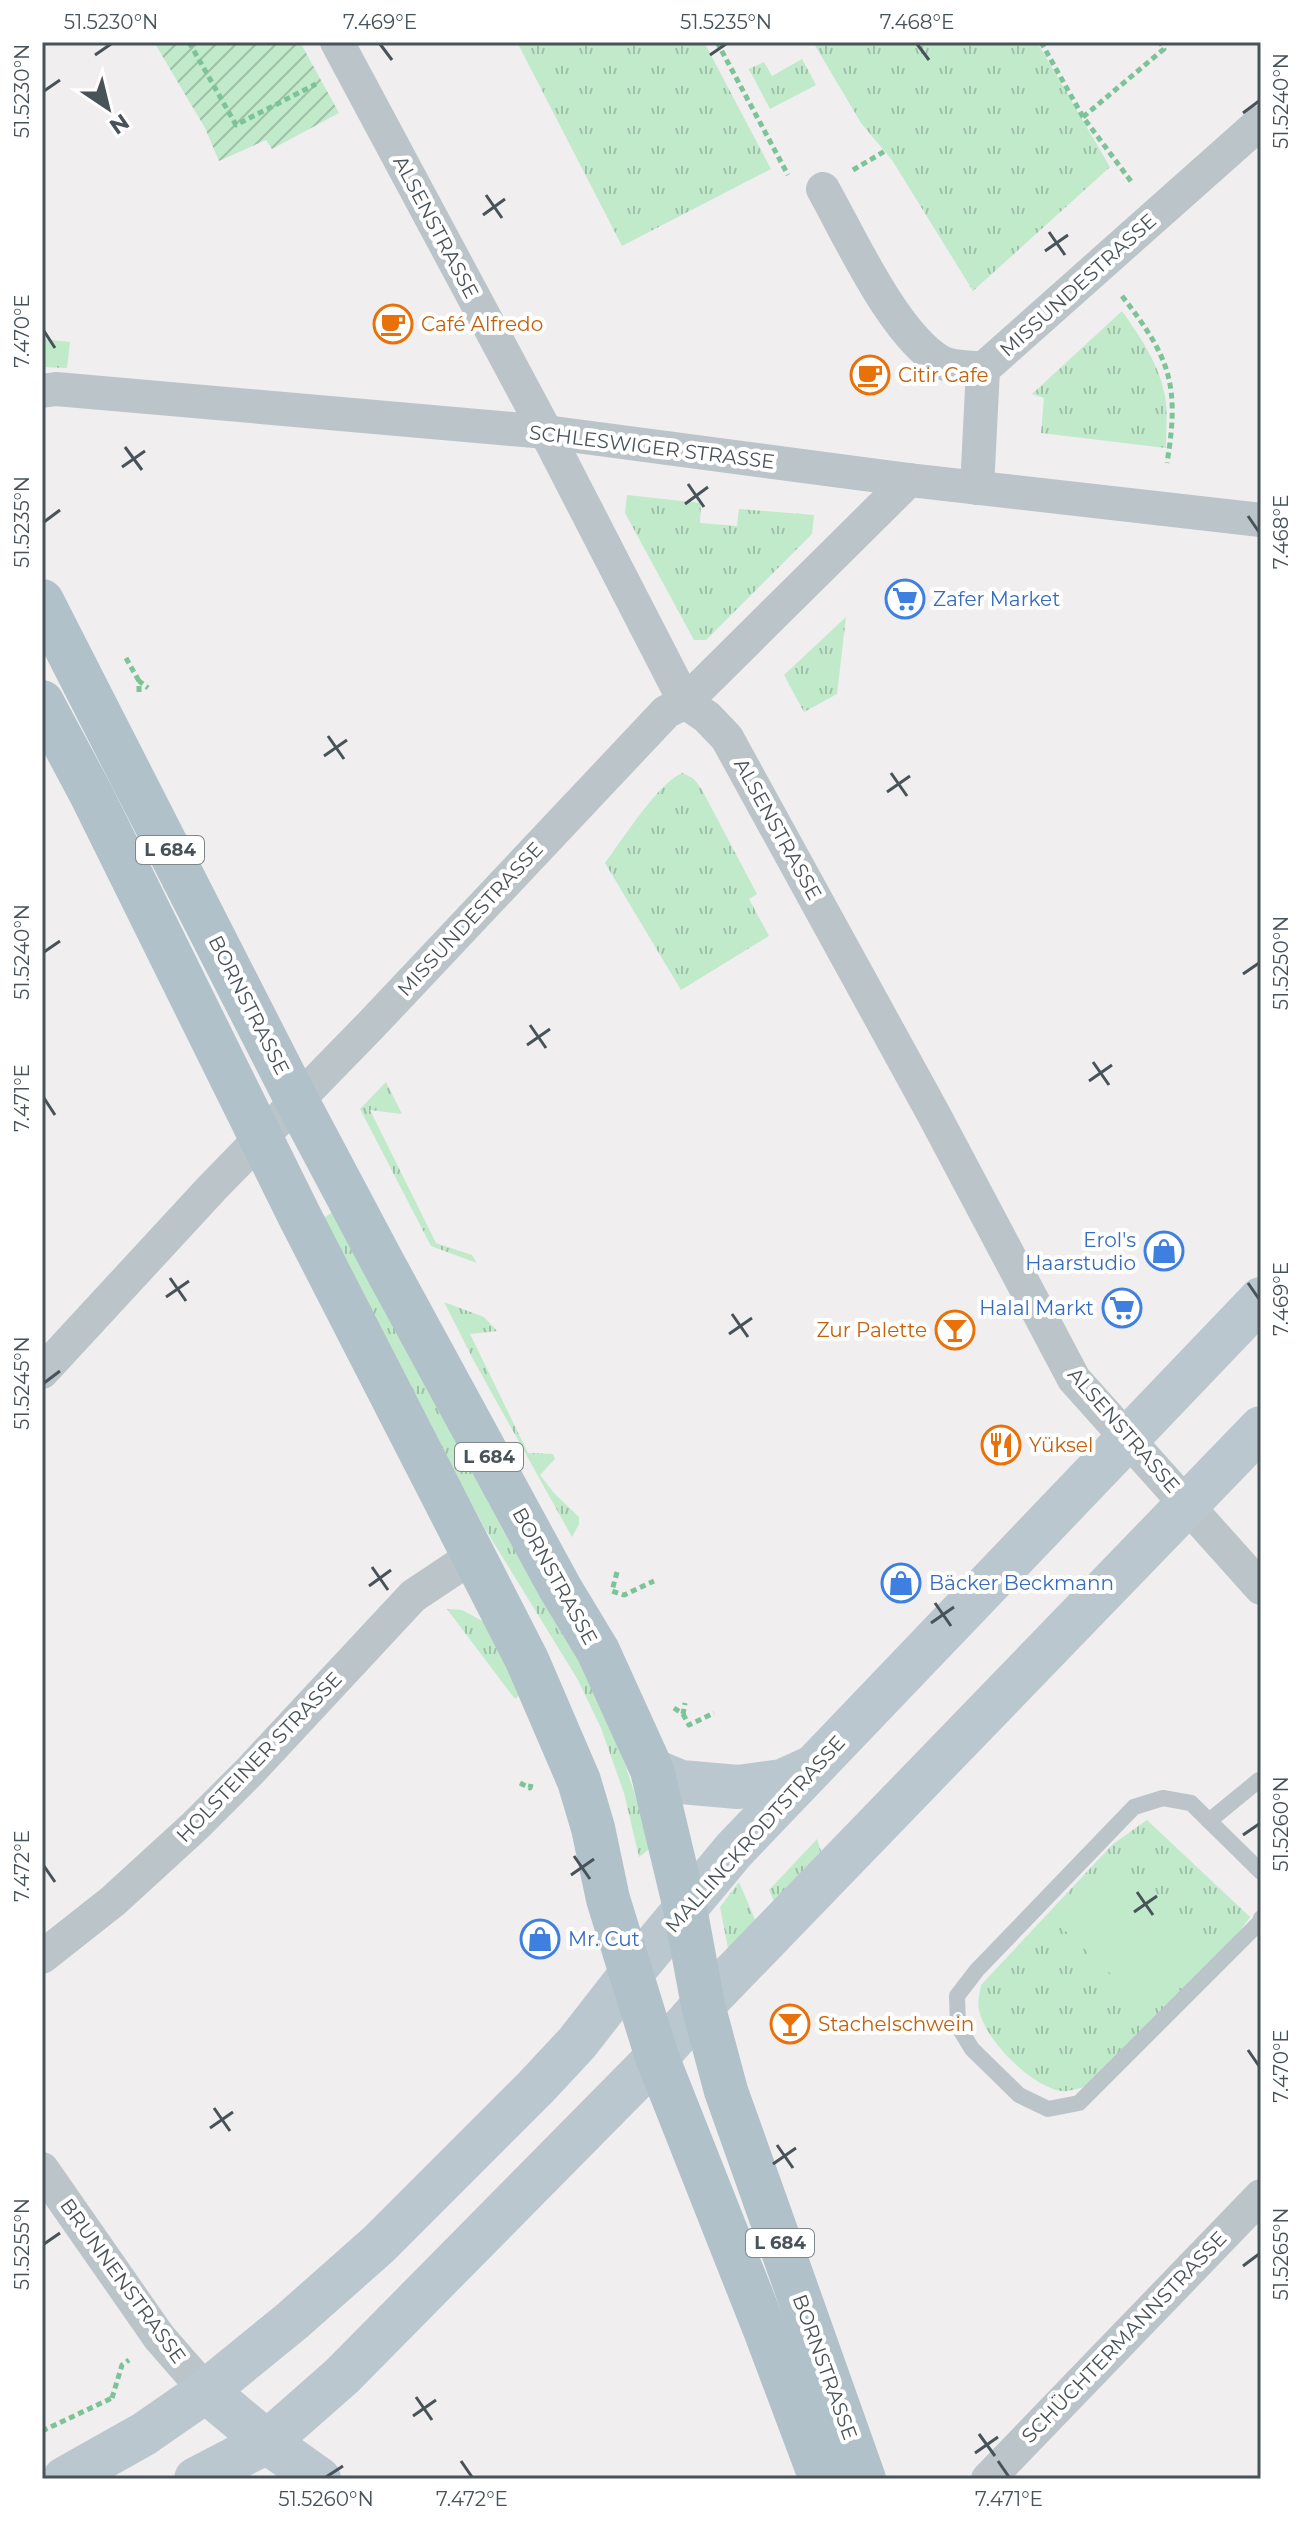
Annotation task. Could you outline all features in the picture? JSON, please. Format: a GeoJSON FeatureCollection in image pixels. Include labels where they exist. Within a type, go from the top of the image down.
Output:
{"type":"FeatureCollection","features":[{"type":"Feature","properties":{"kind":"main road","name":"BORNSTRASSE"},"geometry":{"type":"LineString","coordinates":[[42,601],[297,1101],[560,1588],[598,1651],[652,1770],[685,1908],[703,2005],[726,2091],[864,2479]]}},
{"type":"Feature","properties":{"kind":"main road","name":"L 684"},"geometry":{"type":"LineString","coordinates":[[42,702],[527,1660],[579,1781],[608,1899],[657,2057],[821,2479]]}},
{"type":"Feature","properties":{"kind":"main road","name":"MALLINCKRODTSTRASSE"},"geometry":{"type":"LineString","coordinates":[[64,2479],[144,2434],[206,2391],[379,2244],[577,2043],[734,1850],[1261,1299]]}},
{"type":"Feature","properties":{"kind":"main road"},"geometry":{"type":"LineString","coordinates":[[196,2479],[267,2442],[342,2376],[657,2057],[703,2005],[1261,1428]]}},
{"type":"Feature","properties":{"kind":"main road"},"geometry":{"type":"LineString","coordinates":[[652,1770],[681,1782],[738,1787],[782,1781],[815,1766]]}},
{"type":"Feature","properties":{"kind":"main road","name":"BRUNNENSTRASSE"},"geometry":{"type":"LineString","coordinates":[[206,2391],[267,2442],[319,2479]]}},
{"type":"Feature","properties":{"kind":"street","name":"ALSENSTRASSE"},"geometry":{"type":"LineString","coordinates":[[337,42],[546,432],[685,702],[707,717],[727,738],[933,1113],[1074,1379],[1261,1588]]}},
{"type":"Feature","properties":{"kind":"street","name":"MISSUNDESTRASSE"},"geometry":{"type":"LineString","coordinates":[[977,488],[983,369],[1261,122]]}},
{"type":"Feature","properties":{"kind":"street"},"geometry":{"type":"LineString","coordinates":[[823,189],[889,307],[913,338],[942,363],[983,369]]}},
{"type":"Feature","properties":{"kind":"street","name":"SCHLESWIGER STRASSE"},"geometry":{"type":"LineString","coordinates":[[42,391],[56,389],[546,432],[909,480],[1261,520]]}},
{"type":"Feature","properties":{"kind":"street","name":"MISSUNDESTRASSE"},"geometry":{"type":"LineString","coordinates":[[42,1372],[260,1137],[666,712],[685,702],[909,480]]}},
{"type":"Feature","properties":{"kind":"street","name":"HOLSTEINER STRASSE"},"geometry":{"type":"LineString","coordinates":[[42,1957],[113,1901],[195,1826],[413,1596],[473,1556]]}},
{"type":"Feature","properties":{"kind":"street","name":"BRUNNENSTRASSE"},"geometry":{"type":"LineString","coordinates":[[42,2169],[159,2337],[206,2391]]}},
{"type":"Feature","properties":{"kind":"street","name":"SCHÜCHTERMANNSTRASSE"},"geometry":{"type":"LineString","coordinates":[[988,2479],[1261,2196]]}},
{"type":"Feature","properties":{"kind":"lane"},"geometry":{"type":"LineString","coordinates":[[1209,1821],[1259,1780]]}},
{"type":"Feature","properties":{"kind":"lane"},"geometry":{"type":"LineString","coordinates":[[1261,1872],[1191,1803],[1163,1798],[1134,1807],[977,1970],[957,1996],[958,2026],[972,2049],[1019,2095],[1048,2109],[1079,2103],[1261,1918]]}},
{"type":"Feature","properties":{"kind":"path"},"geometry":{"type":"LineString","coordinates":[[189,42],[236,125],[321,81]]}},
{"type":"Feature","properties":{"kind":"path"},"geometry":{"type":"LineString","coordinates":[[717,42],[786,170]]}},
{"type":"Feature","properties":{"kind":"path"},"geometry":{"type":"LineString","coordinates":[[1041,42],[1083,117],[1133,184]]}},
{"type":"Feature","properties":{"kind":"path"},"geometry":{"type":"LineString","coordinates":[[1083,117],[1164,49],[1160,42]]}},
{"type":"Feature","properties":{"kind":"path"},"geometry":{"type":"LineString","coordinates":[[1122,296],[1151,333],[1166,365],[1174,401],[1167,463]]}},
{"type":"Feature","properties":{"kind":"path"},"geometry":{"type":"LineString","coordinates":[[126,658],[139,681],[148,688]]}},
{"type":"Feature","properties":{"kind":"path"},"geometry":{"type":"LineString","coordinates":[[138,693],[139,681]]}},
{"type":"Feature","properties":{"kind":"path"},"geometry":{"type":"LineString","coordinates":[[617,1572],[612,1591],[624,1595],[654,1581]]}},
{"type":"Feature","properties":{"kind":"path"},"geometry":{"type":"LineString","coordinates":[[683,1714],[685,1703]]}},
{"type":"Feature","properties":{"kind":"path"},"geometry":{"type":"LineString","coordinates":[[674,1708],[683,1714],[689,1725],[714,1713]]}},
{"type":"Feature","properties":{"kind":"path"},"geometry":{"type":"LineString","coordinates":[[520,1783],[530,1788],[532,1778]]}},
{"type":"Feature","properties":{"kind":"path"},"geometry":{"type":"LineString","coordinates":[[42,2431],[112,2398],[122,2365],[130,2360]]}},
{"type":"Feature","properties":{"kind":"path"},"geometry":{"type":"LineString","coordinates":[[112,2398],[119,2407]]}},
{"type":"Feature","properties":{"kind":"green space"},"geometry":{"type":"Polygon","coordinates":[[[154,42],[300,42],[339,113],[272,149],[266,140],[219,161],[205,128],[154,42]]]}},
{"type":"Feature","properties":{"kind":"green space"},"geometry":{"type":"Polygon","coordinates":[[[517,42],[704,42],[771,169],[622,246],[517,42]]]}},
{"type":"Feature","properties":{"kind":"green space"},"geometry":{"type":"Polygon","coordinates":[[[813,42],[1037,42],[1110,167],[973,291],[892,160],[861,123],[813,42]]]}},
{"type":"Feature","properties":{"kind":"green space"},"geometry":{"type":"Polygon","coordinates":[[[802,59],[816,85],[770,109],[749,69],[764,62],[772,76],[802,59]]]}},
{"type":"Feature","properties":{"kind":"green space"},"geometry":{"type":"Polygon","coordinates":[[[1122,311],[1148,352],[1162,384],[1166,408],[1166,448],[1041,433],[1044,398],[1032,394],[1122,311]]]}},
{"type":"Feature","properties":{"kind":"green space"},"geometry":{"type":"Polygon","coordinates":[[[42,339],[70,342],[67,368],[42,367],[42,339]]]}},
{"type":"Feature","properties":{"kind":"green space"},"geometry":{"type":"Polygon","coordinates":[[[627,495],[701,503],[700,523],[737,526],[739,509],[814,515],[812,534],[706,640],[694,640],[625,513],[627,495]]]}},
{"type":"Feature","properties":{"kind":"green space"},"geometry":{"type":"Polygon","coordinates":[[[846,617],[837,694],[804,712],[784,675],[846,617]]]}},
{"type":"Feature","properties":{"kind":"green space"},"geometry":{"type":"Polygon","coordinates":[[[683,773],[694,779],[702,790],[757,894],[749,899],[769,936],[681,990],[605,863],[652,799],[683,773]]]}},
{"type":"Feature","properties":{"kind":"green space"},"geometry":{"type":"Polygon","coordinates":[[[386,1082],[402,1114],[370,1110],[436,1243],[472,1255],[477,1263],[431,1246],[360,1109],[386,1082]]]}},
{"type":"Feature","properties":{"kind":"green space"},"geometry":{"type":"Polygon","coordinates":[[[334,1211],[582,1662],[625,1764],[652,1847],[639,1857],[624,1793],[601,1728],[578,1680],[484,1527],[322,1219],[334,1211]]]}},
{"type":"Feature","properties":{"kind":"green space"},"geometry":{"type":"Polygon","coordinates":[[[444,1302],[484,1317],[497,1331],[470,1334],[528,1453],[553,1454],[555,1459],[540,1475],[579,1517],[572,1537],[474,1361],[444,1302]]]}},
{"type":"Feature","properties":{"kind":"green space"},"geometry":{"type":"Polygon","coordinates":[[[447,1609],[462,1610],[486,1623],[521,1694],[515,1699],[447,1609]]]}},
{"type":"Feature","properties":{"kind":"green space"},"geometry":{"type":"Polygon","coordinates":[[[1147,1820],[1250,1917],[1228,1947],[1085,2087],[1061,2091],[1049,2087],[1023,2071],[990,2035],[978,2007],[981,1985],[1113,1844],[1147,1820]]]}},
{"type":"Feature","properties":{"kind":"green space"},"geometry":{"type":"Polygon","coordinates":[[[817,1839],[825,1863],[779,1912],[769,1890],[817,1839]]]}},
{"type":"Feature","properties":{"kind":"green space"},"geometry":{"type":"Polygon","coordinates":[[[1113,1863],[1207,1952],[1151,2012],[1057,1923],[1113,1863]]]}},
{"type":"Feature","properties":{"kind":"green space"},"geometry":{"type":"Polygon","coordinates":[[[739,1882],[760,1931],[729,1953],[720,1907],[739,1882]]]}},
{"type":"Feature","properties":{"kind":"place","name":"Café Alfredo"},"geometry":{"type":"Point","coordinates":[393,324]}},
{"type":"Feature","properties":{"kind":"place","name":"Citir Cafe"},"geometry":{"type":"Point","coordinates":[870,375]}},
{"type":"Feature","properties":{"kind":"place","name":"Zafer Market"},"geometry":{"type":"Point","coordinates":[905,599]}},
{"type":"Feature","properties":{"kind":"place","name":"Erol's Haarstudio"},"geometry":{"type":"Point","coordinates":[1164,1251]}},
{"type":"Feature","properties":{"kind":"place","name":"Halal Markt"},"geometry":{"type":"Point","coordinates":[1122,1308]}},
{"type":"Feature","properties":{"kind":"place","name":"Zur Palette"},"geometry":{"type":"Point","coordinates":[955,1330]}},
{"type":"Feature","properties":{"kind":"place","name":"Yüksel"},"geometry":{"type":"Point","coordinates":[1001,1445]}},
{"type":"Feature","properties":{"kind":"place","name":"Bäcker Beckmann"},"geometry":{"type":"Point","coordinates":[901,1583]}},
{"type":"Feature","properties":{"kind":"place","name":"Mr. Cut"},"geometry":{"type":"Point","coordinates":[540,1939]}},
{"type":"Feature","properties":{"kind":"place","name":"Stachelschwein"},"geometry":{"type":"Point","coordinates":[790,2024]}}]}
